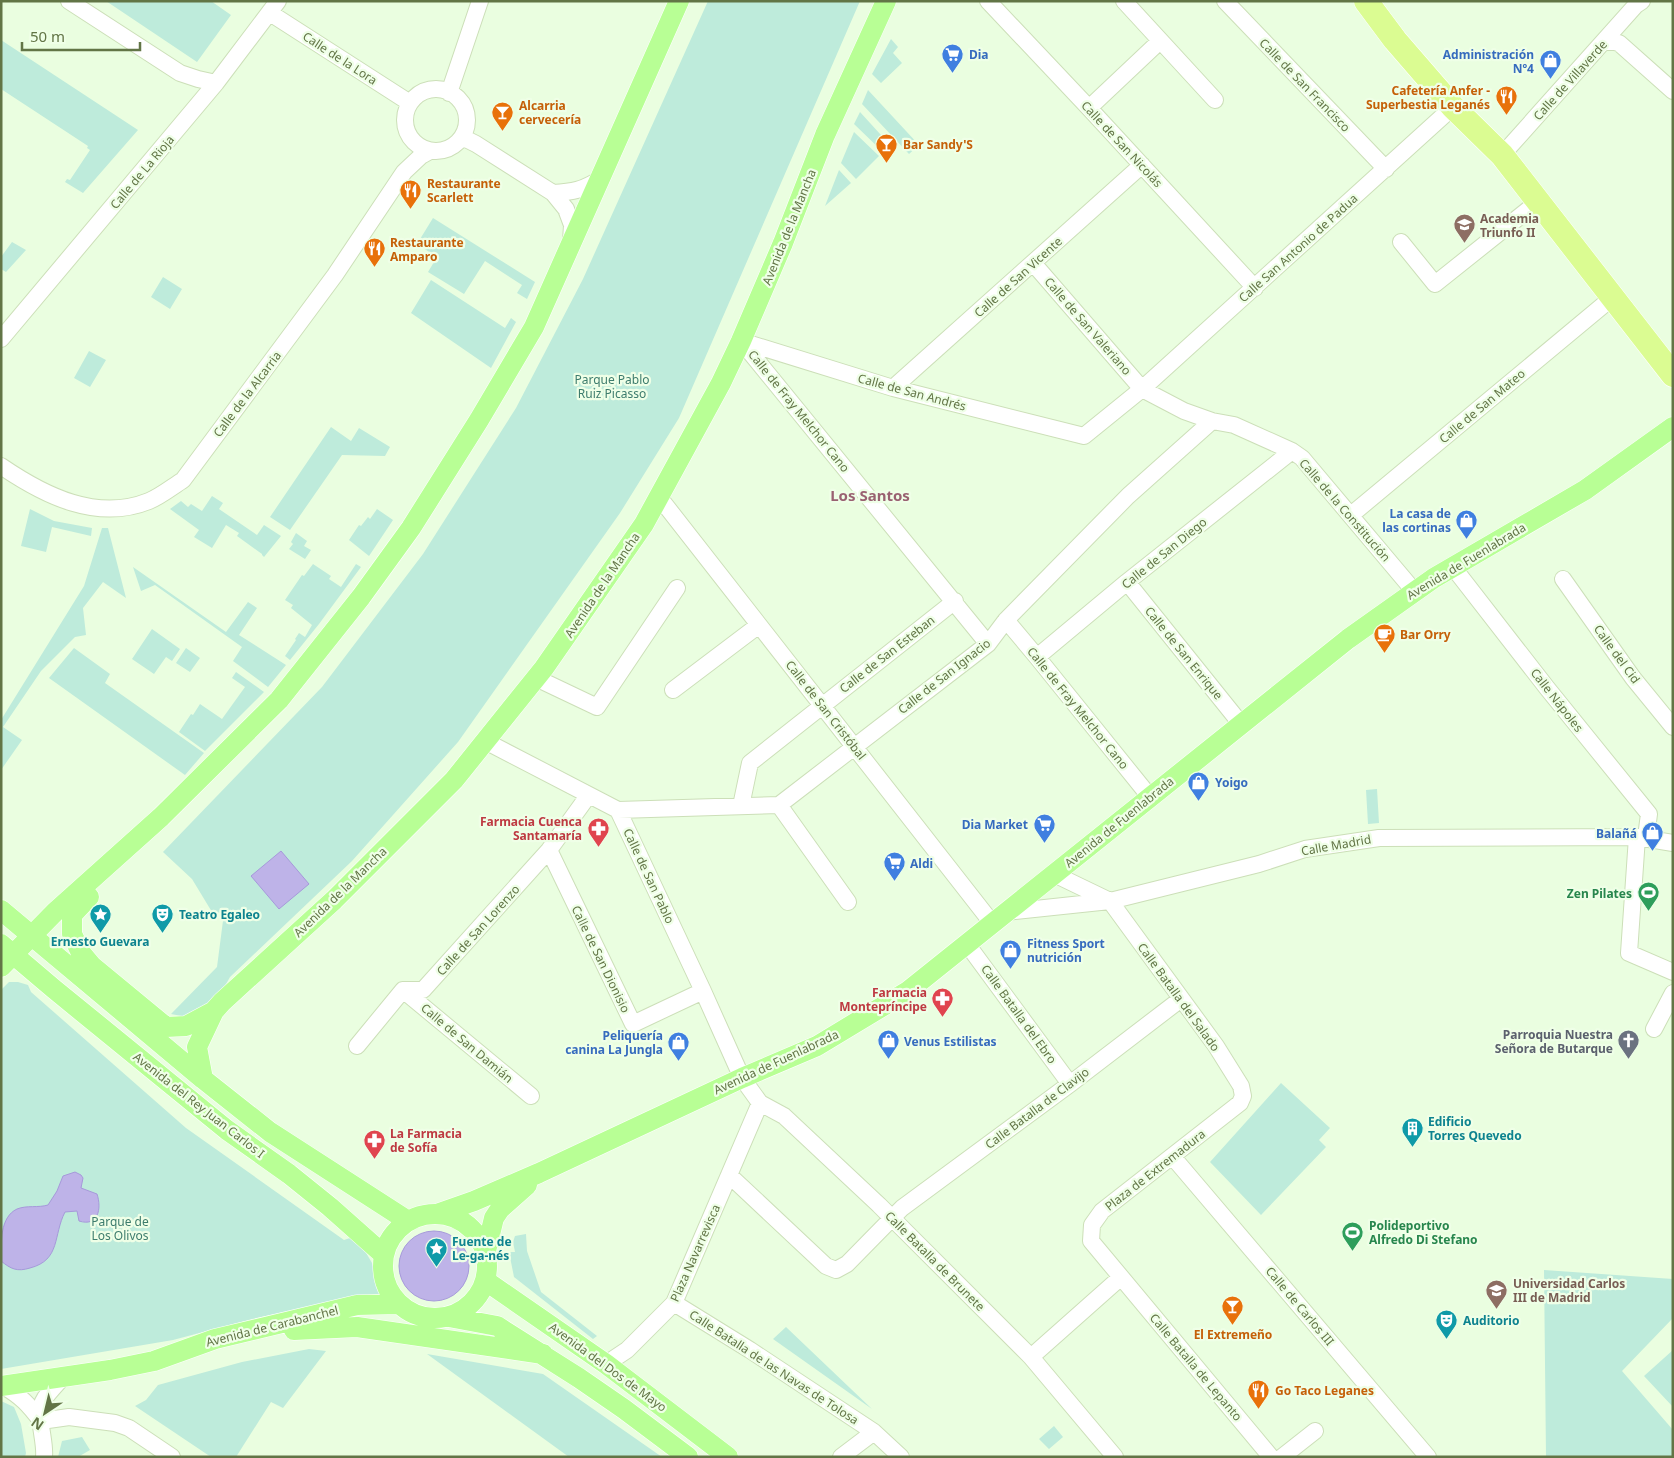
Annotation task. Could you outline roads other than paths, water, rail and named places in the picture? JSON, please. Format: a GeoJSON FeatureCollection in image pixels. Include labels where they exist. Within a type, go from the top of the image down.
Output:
{"type":"FeatureCollection","features":[{"type":"Feature","properties":{"kind":"highway"},"geometry":{"type":"LineString","coordinates":[[1366,1],[1395,40],[1453,107],[1502,155],[1673,375]]}},
{"type":"Feature","properties":{"kind":"main road"},"geometry":{"type":"LineString","coordinates":[[5,955],[32,936],[55,912],[160,817],[279,700],[361,597],[411,528],[534,327],[679,1]]}},
{"type":"Feature","properties":{"kind":"main road","name":"Avenida de la Mancha"},"geometry":{"type":"LineString","coordinates":[[204,1079],[196,1047],[214,1011],[334,900],[454,780],[536,678],[644,524],[742,341],[825,135],[886,1]]}},
{"type":"Feature","properties":{"kind":"main road","name":"Avenida de Fuenlabrada"},"geometry":{"type":"LineString","coordinates":[[437,1214],[474,1201],[539,1173],[742,1078],[817,1046],[908,991],[1330,653],[1414,591],[1585,490],[1673,427]]}},
{"type":"Feature","properties":{"kind":"main road"},"geometry":{"type":"LineString","coordinates":[[160,817],[72,915],[72,934],[81,953],[92,966],[166,1027],[186,1026],[214,1011]]}},
{"type":"Feature","properties":{"kind":"main road","name":"Avenida del Rey Juan Carlos I"},"geometry":{"type":"LineString","coordinates":[[1,910],[64,964],[270,1132],[408,1221]]}},
{"type":"Feature","properties":{"kind":"main road","name":"Avenida del Rey Juan Carlos I"},"geometry":{"type":"LineString","coordinates":[[5,955],[25,953],[44,956],[64,964]]}},
{"type":"Feature","properties":{"kind":"main road","name":"Avenida del Rey Juan Carlos I"},"geometry":{"type":"LineString","coordinates":[[5,955],[54,989],[227,1130],[289,1174],[384,1255]]}},
{"type":"Feature","properties":{"kind":"main road","name":"Avenida de Fuenlabrada"},"geometry":{"type":"LineString","coordinates":[[486,1251],[494,1218],[500,1209],[539,1173]]}},
{"type":"Feature","properties":{"kind":"main road"},"geometry":{"type":"LineString","coordinates":[[437,1214],[453,1217],[468,1225],[478,1237],[486,1251],[488,1266],[486,1281],[478,1297],[465,1309],[449,1317],[435,1319],[422,1317],[409,1312],[398,1304],[388,1289],[383,1273],[384,1255],[388,1242],[397,1230],[408,1221],[422,1215],[437,1214]]}},
{"type":"Feature","properties":{"kind":"main road","name":"Avenida del Dos de Mayo"},"geometry":{"type":"LineString","coordinates":[[486,1281],[606,1364],[728,1457]]}},
{"type":"Feature","properties":{"kind":"main road","name":"Avenida de Carabanchel"},"geometry":{"type":"LineString","coordinates":[[2,1386],[110,1370],[154,1361],[215,1339],[356,1305],[398,1304]]}},
{"type":"Feature","properties":{"kind":"main road","name":"Avenida del Dos de Mayo"},"geometry":{"type":"LineString","coordinates":[[449,1317],[497,1326],[543,1354],[624,1409],[688,1457]]}},
{"type":"Feature","properties":{"kind":"main road"},"geometry":{"type":"LineString","coordinates":[[215,1339],[313,1328],[357,1327],[543,1354]]}},
{"type":"Feature","properties":{"kind":"street"},"geometry":{"type":"LineString","coordinates":[[69,1],[180,73],[216,84]]}},
{"type":"Feature","properties":{"kind":"street"},"geometry":{"type":"LineString","coordinates":[[449,92],[480,1]]}},
{"type":"Feature","properties":{"kind":"street","name":"Calle de San Nicolás"},"geometry":{"type":"LineString","coordinates":[[988,1],[1255,288]]}},
{"type":"Feature","properties":{"kind":"street"},"geometry":{"type":"LineString","coordinates":[[1124,1],[1215,100]]}},
{"type":"Feature","properties":{"kind":"street","name":"Calle de San Francisco"},"geometry":{"type":"LineString","coordinates":[[1225,1],[1386,168]]}},
{"type":"Feature","properties":{"kind":"street","name":"Calle de Villaverde"},"geometry":{"type":"LineString","coordinates":[[1502,155],[1639,3]]}},
{"type":"Feature","properties":{"kind":"street","name":"Calle de La Rioja"},"geometry":{"type":"LineString","coordinates":[[1,339],[216,84],[274,7]]}},
{"type":"Feature","properties":{"kind":"street","name":"Calle de la Lora"},"geometry":{"type":"LineString","coordinates":[[274,7],[410,103]]}},
{"type":"Feature","properties":{"kind":"street"},"geometry":{"type":"LineString","coordinates":[[1603,43],[1608,40],[1619,43],[1673,91]]}},
{"type":"Feature","properties":{"kind":"street"},"geometry":{"type":"LineString","coordinates":[[1089,108],[1160,41]]}},
{"type":"Feature","properties":{"kind":"street"},"geometry":{"type":"LineString","coordinates":[[435,89],[449,92],[460,101],[466,114],[466,128],[462,137],[448,149],[430,151],[421,148],[413,142],[405,125],[405,115],[410,103],[417,95],[426,91],[435,89]]}},
{"type":"Feature","properties":{"kind":"street","name":"Calle San Antonio de Padua"},"geometry":{"type":"LineString","coordinates":[[1142,389],[1453,107]]}},
{"type":"Feature","properties":{"kind":"street"},"geometry":{"type":"LineString","coordinates":[[462,137],[553,193],[566,209],[572,225],[570,246]]}},
{"type":"Feature","properties":{"kind":"street","name":"Calle de la Alcarria"},"geometry":{"type":"LineString","coordinates":[[1,466],[48,494],[76,505],[110,509],[124,508],[150,500],[182,480],[335,275],[404,172],[421,156],[430,151]]}},
{"type":"Feature","properties":{"kind":"street","name":"Calle de San Vicente"},"geometry":{"type":"LineString","coordinates":[[893,388],[1142,165]]}},
{"type":"Feature","properties":{"kind":"street"},"geometry":{"type":"LineString","coordinates":[[553,193],[584,189],[600,179]]}},
{"type":"Feature","properties":{"kind":"street"},"geometry":{"type":"LineString","coordinates":[[1401,242],[1436,284],[1539,201]]}},
{"type":"Feature","properties":{"kind":"street","name":"Calle de San Valeriano"},"geometry":{"type":"LineString","coordinates":[[1033,263],[1142,389]]}},
{"type":"Feature","properties":{"kind":"street","name":"Calle de San Mateo"},"geometry":{"type":"LineString","coordinates":[[1351,515],[1613,297]]}},
{"type":"Feature","properties":{"kind":"street","name":"Calle de San Andrés"},"geometry":{"type":"LineString","coordinates":[[742,341],[893,388],[1084,436],[1142,389]]}},
{"type":"Feature","properties":{"kind":"street","name":"Calle de Fray Melchor Cano"},"geometry":{"type":"LineString","coordinates":[[742,341],[988,644]]}},
{"type":"Feature","properties":{"kind":"street"},"geometry":{"type":"LineString","coordinates":[[774,380],[790,356]]}},
{"type":"Feature","properties":{"kind":"street","name":"Calle de la Constitución"},"geometry":{"type":"LineString","coordinates":[[1142,389],[1184,410],[1212,421],[1234,425],[1292,451],[1302,458],[1414,591]]}},
{"type":"Feature","properties":{"kind":"street","name":"Calle de San Ignacio"},"geometry":{"type":"LineString","coordinates":[[779,805],[988,644],[1006,620],[1128,496],[1212,421]]}},
{"type":"Feature","properties":{"kind":"street","name":"Calle de San Diego"},"geometry":{"type":"LineString","coordinates":[[1037,657],[1127,582],[1292,451]]}},
{"type":"Feature","properties":{"kind":"street","name":"Calle de San Cristóbal"},"geometry":{"type":"LineString","coordinates":[[659,497],[854,746],[999,918]]}},
{"type":"Feature","properties":{"kind":"street","name":"Calle Nápoles"},"geometry":{"type":"LineString","coordinates":[[1454,567],[1547,688],[1649,814],[1642,837],[1629,953],[1673,972]]}},
{"type":"Feature","properties":{"kind":"street","name":"Calle del Cid"},"geometry":{"type":"LineString","coordinates":[[1563,578],[1633,678],[1673,727]]}},
{"type":"Feature","properties":{"kind":"street","name":"Calle de San Enrique"},"geometry":{"type":"LineString","coordinates":[[1127,582],[1241,724]]}},
{"type":"Feature","properties":{"kind":"street"},"geometry":{"type":"LineString","coordinates":[[536,678],[597,707],[677,588]]}},
{"type":"Feature","properties":{"kind":"street","name":"Calle de San Esteban"},"geometry":{"type":"LineString","coordinates":[[742,806],[750,763],[954,601]]}},
{"type":"Feature","properties":{"kind":"street","name":"Calle de Fray Melchor Cano"},"geometry":{"type":"LineString","coordinates":[[1006,620],[1150,797]]}},
{"type":"Feature","properties":{"kind":"street"},"geometry":{"type":"LineString","coordinates":[[673,690],[759,625]]}},
{"type":"Feature","properties":{"kind":"street"},"geometry":{"type":"LineString","coordinates":[[485,741],[618,810],[779,805],[848,902]]}},
{"type":"Feature","properties":{"kind":"street","name":"Calle de San Lorenzo"},"geometry":{"type":"LineString","coordinates":[[403,990],[423,990],[549,850],[588,796]]}},
{"type":"Feature","properties":{"kind":"street","name":"Calle de San Pablo"},"geometry":{"type":"LineString","coordinates":[[618,810],[742,1078]]}},
{"type":"Feature","properties":{"kind":"street","name":"Calle Madrid"},"geometry":{"type":"LineString","coordinates":[[999,918],[1110,901],[1260,864],[1305,848],[1379,838],[1642,837],[1673,843]]}},
{"type":"Feature","properties":{"kind":"street","name":"Calle de San Dionisio"},"geometry":{"type":"LineString","coordinates":[[549,850],[632,1024],[703,991]]}},
{"type":"Feature","properties":{"kind":"street"},"geometry":{"type":"LineString","coordinates":[[1054,874],[1110,901]]}},
{"type":"Feature","properties":{"kind":"street","name":"Calle Batalla del Salado"},"geometry":{"type":"LineString","coordinates":[[1110,901],[1216,1046],[1241,1086],[1243,1096]]}},
{"type":"Feature","properties":{"kind":"street","name":"Calle Batalla del Ebro"},"geometry":{"type":"LineString","coordinates":[[967,944],[1070,1084]]}},
{"type":"Feature","properties":{"kind":"street"},"geometry":{"type":"LineString","coordinates":[[357,1046],[403,990]]}},
{"type":"Feature","properties":{"kind":"street","name":"Calle de San Damián"},"geometry":{"type":"LineString","coordinates":[[403,990],[531,1096]]}},
{"type":"Feature","properties":{"kind":"street"},"geometry":{"type":"LineString","coordinates":[[1654,1029],[1673,993]]}},
{"type":"Feature","properties":{"kind":"street","name":"Calle Batalla de Clavijo"},"geometry":{"type":"LineString","coordinates":[[892,1218],[938,1181],[1181,999]]}},
{"type":"Feature","properties":{"kind":"street","name":"Calle Batalla de Brunete"},"geometry":{"type":"LineString","coordinates":[[742,1078],[760,1103],[784,1116],[892,1218],[1031,1357],[1115,1457]]}},
{"type":"Feature","properties":{"kind":"street","name":"Plaza de Extremadura"},"geometry":{"type":"LineString","coordinates":[[1120,1278],[1091,1241],[1092,1225],[1102,1211],[1240,1103],[1243,1096]]}},
{"type":"Feature","properties":{"kind":"street","name":"Plaza Navarrevisca"},"geometry":{"type":"LineString","coordinates":[[606,1364],[627,1350],[674,1303],[760,1103]]}},
{"type":"Feature","properties":{"kind":"street","name":"Calle de Carlos III"},"geometry":{"type":"LineString","coordinates":[[1172,1156],[1428,1457]]}},
{"type":"Feature","properties":{"kind":"street"},"geometry":{"type":"LineString","coordinates":[[729,1175],[826,1266],[836,1270],[847,1264],[892,1218]]}},
{"type":"Feature","properties":{"kind":"street"},"geometry":{"type":"LineString","coordinates":[[1031,1357],[1120,1278]]}},
{"type":"Feature","properties":{"kind":"street","name":"Calle Batalla de Lepanto"},"geometry":{"type":"LineString","coordinates":[[1120,1278],[1271,1457]]}},
{"type":"Feature","properties":{"kind":"street","name":"Calle Batalla de las Navas de Tolosa"},"geometry":{"type":"LineString","coordinates":[[674,1303],[750,1350],[874,1432],[902,1457]]}},
{"type":"Feature","properties":{"kind":"street"},"geometry":{"type":"LineString","coordinates":[[44,1457],[41,1408],[44,1399],[63,1377]]}},
{"type":"Feature","properties":{"kind":"street"},"geometry":{"type":"LineString","coordinates":[[2,1386],[16,1393],[26,1402],[41,1422]]}},
{"type":"Feature","properties":{"kind":"street"},"geometry":{"type":"LineString","coordinates":[[41,1422],[69,1417],[115,1423],[129,1428],[172,1457]]}},
{"type":"Feature","properties":{"kind":"street"},"geometry":{"type":"LineString","coordinates":[[1282,1457],[1315,1431]]}},
{"type":"Feature","properties":{"kind":"street","name":"Calle Batalla de las Navas de Tolosa"},"geometry":{"type":"LineString","coordinates":[[841,1457],[874,1432]]}},
{"type":"Feature","properties":{"kind":"place","name":"Dia"},"geometry":{"type":"Point","coordinates":[953,73]}},
{"type":"Feature","properties":{"kind":"place","name":"Administración Nº4"},"geometry":{"type":"Point","coordinates":[1550,80]}},
{"type":"Feature","properties":{"kind":"place","name":"Cafetería Anfer - Superbestia Leganés"},"geometry":{"type":"Point","coordinates":[1506,116]}},
{"type":"Feature","properties":{"kind":"place","name":"Alcarria cervecería"},"geometry":{"type":"Point","coordinates":[503,131]}},
{"type":"Feature","properties":{"kind":"place","name":"Bar Sandy'S"},"geometry":{"type":"Point","coordinates":[887,163]}},
{"type":"Feature","properties":{"kind":"place","name":"Restaurante Scarlett"},"geometry":{"type":"Point","coordinates":[411,209]}},
{"type":"Feature","properties":{"kind":"place","name":"Academia Triunfo II"},"geometry":{"type":"Point","coordinates":[1464,244]}},
{"type":"Feature","properties":{"kind":"place","name":"Restaurante Amparo"},"geometry":{"type":"Point","coordinates":[374,268]}},
{"type":"Feature","properties":{"kind":"place","name":"La casa de las cortinas"},"geometry":{"type":"Point","coordinates":[1467,539]}},
{"type":"Feature","properties":{"kind":"place","name":"Bar Orry"},"geometry":{"type":"Point","coordinates":[1384,653]}},
{"type":"Feature","properties":{"kind":"place","name":"Yoigo"},"geometry":{"type":"Point","coordinates":[1199,801]}},
{"type":"Feature","properties":{"kind":"place","name":"Dia Market"},"geometry":{"type":"Point","coordinates":[1044,843]}},
{"type":"Feature","properties":{"kind":"place","name":"Farmacia Cuenca Santamaría"},"geometry":{"type":"Point","coordinates":[598,847]}},
{"type":"Feature","properties":{"kind":"place","name":"Balañá"},"geometry":{"type":"Point","coordinates":[1653,852]}},
{"type":"Feature","properties":{"kind":"place","name":"Aldi"},"geometry":{"type":"Point","coordinates":[894,882]}},
{"type":"Feature","properties":{"kind":"place","name":"Zen Pilates"},"geometry":{"type":"Point","coordinates":[1648,912]}},
{"type":"Feature","properties":{"kind":"place","name":"Ernesto Guevara"},"geometry":{"type":"Point","coordinates":[100,933]}},
{"type":"Feature","properties":{"kind":"place","name":"Teatro Egaleo"},"geometry":{"type":"Point","coordinates":[163,933]}},
{"type":"Feature","properties":{"kind":"place","name":"Fitness Sport nutrición"},"geometry":{"type":"Point","coordinates":[1011,969]}},
{"type":"Feature","properties":{"kind":"place","name":"Farmacia Montepríncipe"},"geometry":{"type":"Point","coordinates":[943,1018]}},
{"type":"Feature","properties":{"kind":"place","name":"Venus Estilistas"},"geometry":{"type":"Point","coordinates":[888,1060]}},
{"type":"Feature","properties":{"kind":"place","name":"Parroquia Nuestra Señora de Butarque"},"geometry":{"type":"Point","coordinates":[1629,1060]}},
{"type":"Feature","properties":{"kind":"place","name":"Peliquería canina La Jungla"},"geometry":{"type":"Point","coordinates":[679,1061]}},
{"type":"Feature","properties":{"kind":"place","name":"Edificio Torres Quevedo"},"geometry":{"type":"Point","coordinates":[1412,1147]}},
{"type":"Feature","properties":{"kind":"place","name":"La Farmacia de Sofía"},"geometry":{"type":"Point","coordinates":[374,1159]}},
{"type":"Feature","properties":{"kind":"place","name":"Polideportivo Alfredo Di Stefano"},"geometry":{"type":"Point","coordinates":[1353,1251]}},
{"type":"Feature","properties":{"kind":"place","name":"Fuente de Le-ga-nés"},"geometry":{"type":"Point","coordinates":[436,1267]}},
{"type":"Feature","properties":{"kind":"place","name":"Universidad Carlos III de Madrid"},"geometry":{"type":"Point","coordinates":[1497,1309]}},
{"type":"Feature","properties":{"kind":"place","name":"El Extremeño"},"geometry":{"type":"Point","coordinates":[1233,1326]}},
{"type":"Feature","properties":{"kind":"place","name":"Auditorio"},"geometry":{"type":"Point","coordinates":[1447,1339]}},
{"type":"Feature","properties":{"kind":"place","name":"Go Taco Leganes"},"geometry":{"type":"Point","coordinates":[1259,1409]}},
{"type":"Feature","properties":{"kind":"district","name":"Los Santos"},"geometry":{"type":"Point","coordinates":[870,495]}},
{"type":"Feature","properties":{"kind":"park label","name":"Parque Pablo Ruiz Picasso"},"geometry":{"type":"Point","coordinates":[612,386]}},
{"type":"Feature","properties":{"kind":"park label","name":"Parque de Los Olivos"},"geometry":{"type":"Point","coordinates":[120,1228]}}]}
